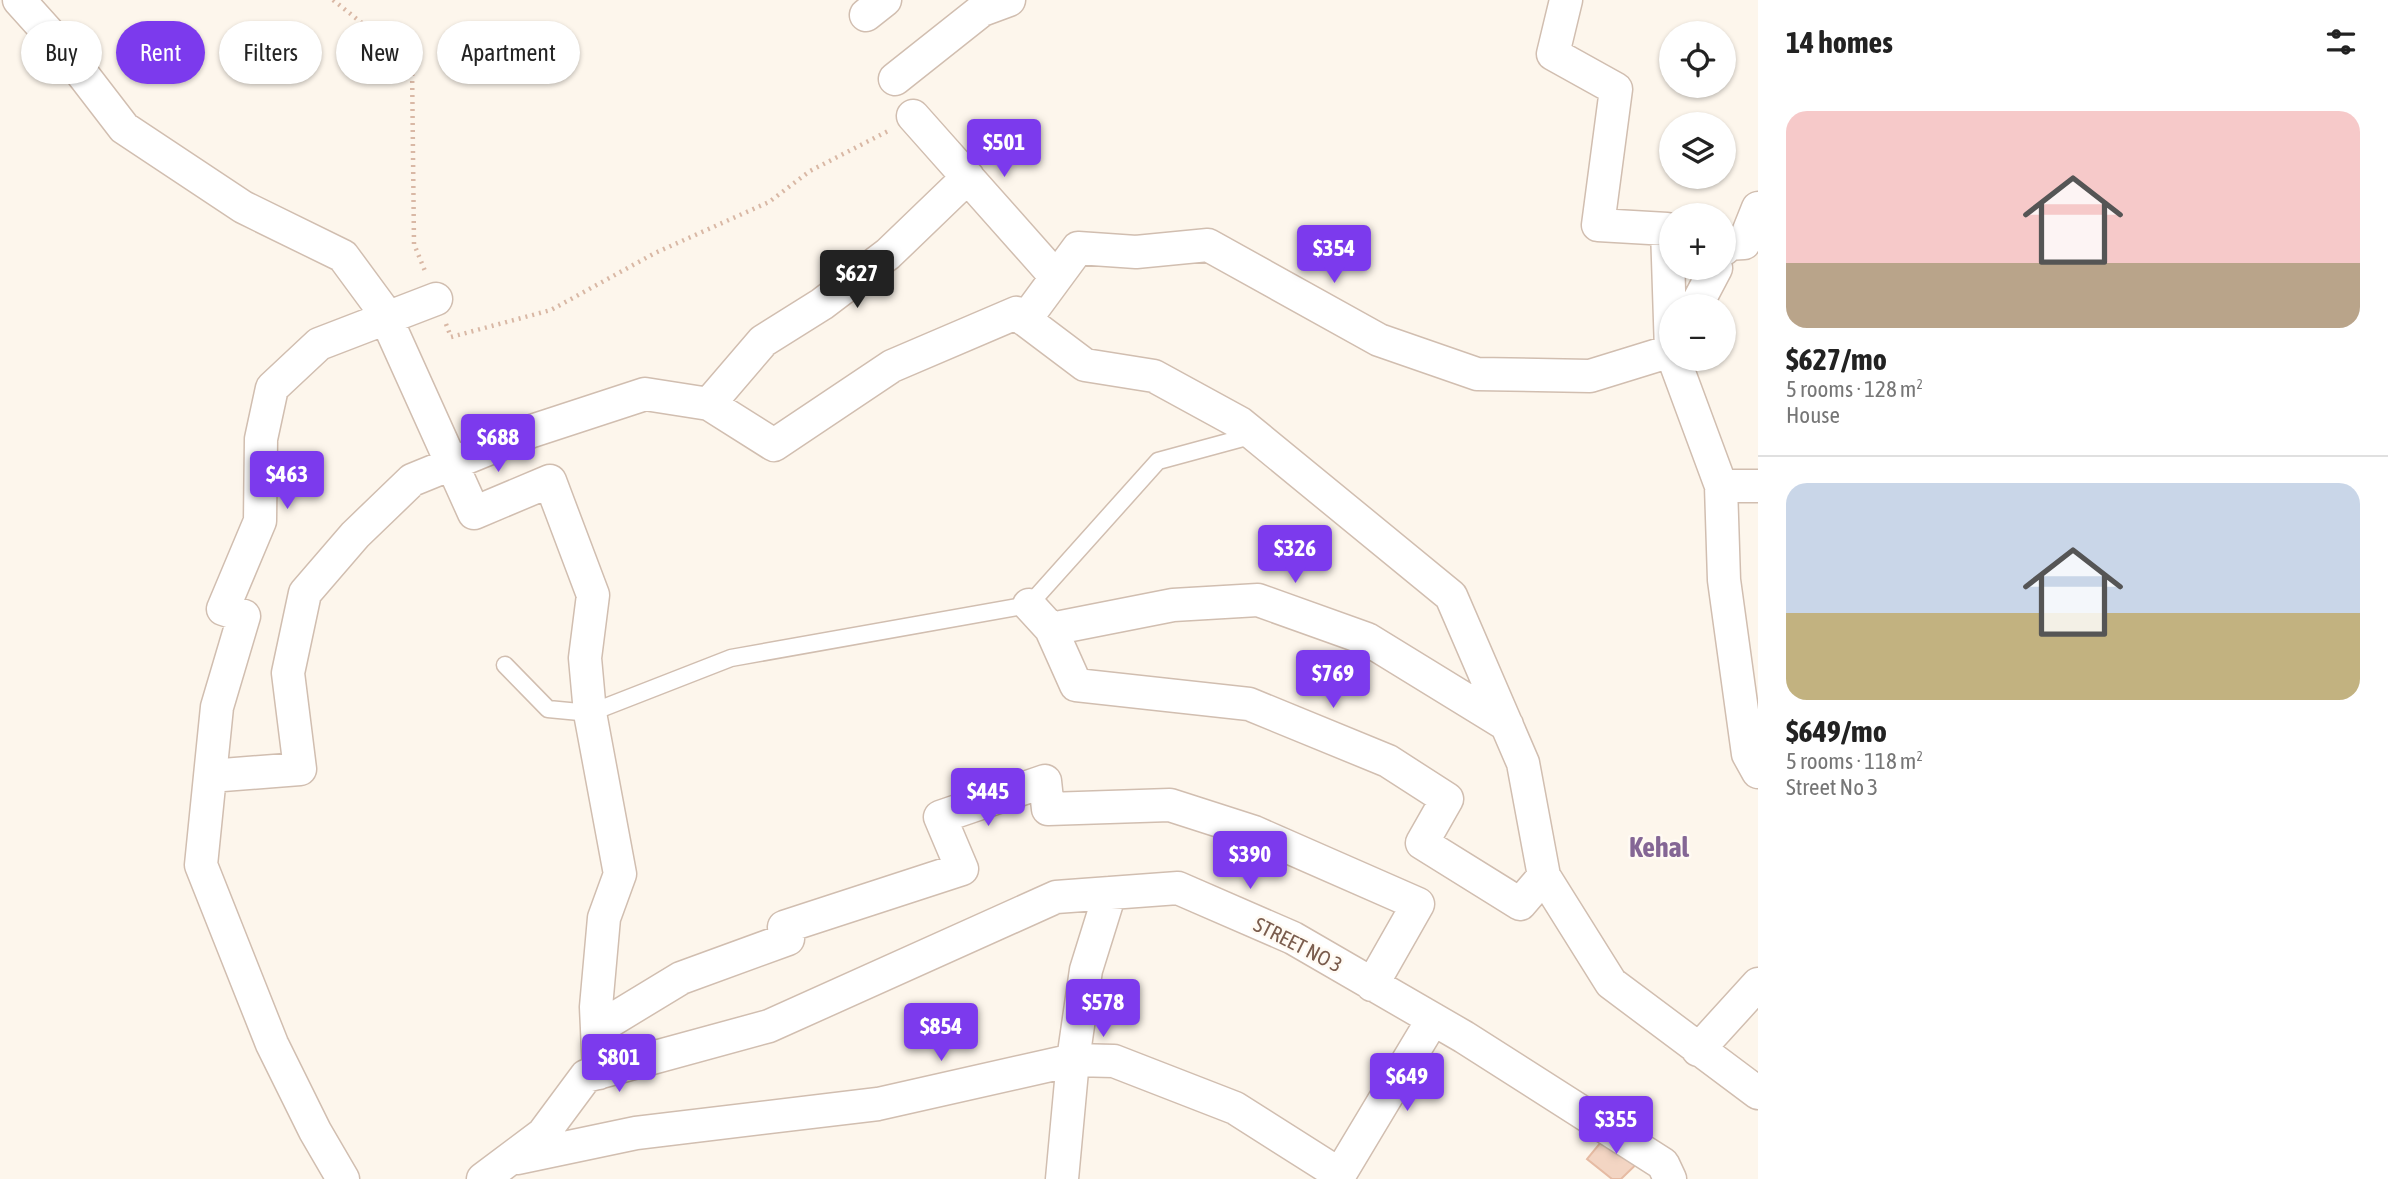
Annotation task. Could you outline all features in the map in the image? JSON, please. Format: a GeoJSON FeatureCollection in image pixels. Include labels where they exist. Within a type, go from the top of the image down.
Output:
{"type":"FeatureCollection","features":[{"type":"Feature","properties":{"kind":"street"},"geometry":{"type":"LineString","coordinates":[[19,0],[64,50],[124,128],[243,207],[342,256],[386,318],[474,513],[550,481],[593,594],[585,658],[590,713],[620,874],[604,918],[597,1029],[599,1073],[586,1076],[543,1134],[483,1179]]}},
{"type":"Feature","properties":{"kind":"street"},"geometry":{"type":"LineString","coordinates":[[895,79],[982,10],[1009,0]]}},
{"type":"Feature","properties":{"kind":"street"},"geometry":{"type":"LineString","coordinates":[[1566,0],[1553,54],[1616,89],[1598,225],[1667,229],[1669,294]]}},
{"type":"Feature","properties":{"kind":"street"},"geometry":{"type":"LineString","coordinates":[[913,116],[1056,277]]}},
{"type":"Feature","properties":{"kind":"street"},"geometry":{"type":"LineString","coordinates":[[709,404],[763,341],[822,304],[888,254],[968,177]]}},
{"type":"Feature","properties":{"kind":"street"},"geometry":{"type":"LineString","coordinates":[[1736,243],[1744,243],[1758,208]]}},
{"type":"Feature","properties":{"kind":"street"},"geometry":{"type":"LineString","coordinates":[[1025,320],[1077,248],[1136,252],[1208,245],[1379,340],[1477,374],[1590,376],[1659,355]]}},
{"type":"Feature","properties":{"kind":"street"},"geometry":{"type":"LineString","coordinates":[[343,1179],[315,1131],[272,1044],[201,865],[217,707],[244,616],[223,609],[260,521],[261,439],[272,388],[319,345],[436,299]]}},
{"type":"Feature","properties":{"kind":"street"},"geometry":{"type":"LineString","coordinates":[[210,776],[300,769],[288,673],[305,593],[355,535],[412,480],[531,431],[645,394],[709,404],[774,445],[892,366],[1016,313],[1085,365],[1154,376],[1240,424],[1451,596],[1523,763],[1544,876],[1611,984],[1758,1093]]}},
{"type":"Feature","properties":{"kind":"street"},"geometry":{"type":"LineString","coordinates":[[1678,371],[1721,486],[1724,580],[1748,754],[1758,772]]}},
{"type":"Feature","properties":{"kind":"street"},"geometry":{"type":"LineString","coordinates":[[1721,486],[1758,486]]}},
{"type":"Feature","properties":{"kind":"street"},"geometry":{"type":"LineString","coordinates":[[1051,629],[1173,605],[1258,600],[1367,639],[1507,725]]}},
{"type":"Feature","properties":{"kind":"street"},"geometry":{"type":"LineString","coordinates":[[1029,605],[1051,629],[1076,684],[1249,704],[1388,761],[1447,799],[1422,844],[1520,904],[1544,876]]}},
{"type":"Feature","properties":{"kind":"street"},"geometry":{"type":"LineString","coordinates":[[597,1029],[681,978],[788,939],[784,927],[962,869],[940,817],[1045,781],[1048,809],[1170,805],[1254,832],[1418,904],[1372,985]]}},
{"type":"Feature","properties":{"kind":"street","name":"STREET NO 3"},"geometry":{"type":"LineString","coordinates":[[599,1073],[769,1026],[1056,897],[1178,888],[1293,938],[1433,1019],[1654,1172]]}},
{"type":"Feature","properties":{"kind":"street"},"geometry":{"type":"LineString","coordinates":[[1062,1179],[1073,1060],[1086,970],[1110,893]]}},
{"type":"Feature","properties":{"kind":"street"},"geometry":{"type":"LineString","coordinates":[[1698,1050],[1758,984]]}},
{"type":"Feature","properties":{"kind":"street"},"geometry":{"type":"LineString","coordinates":[[508,1160],[636,1133],[878,1104],[1073,1060],[1114,1061],[1235,1108],[1338,1177],[1433,1019]]}},
{"type":"Feature","properties":{"kind":"lane"},"geometry":{"type":"LineString","coordinates":[[505,665],[548,709],[590,713],[731,658],[1029,605],[1158,461],[1254,435]]}},
{"type":"Feature","properties":{"kind":"path"},"geometry":{"type":"LineString","coordinates":[[334,0],[412,64],[414,244],[451,337],[551,310],[655,253],[769,202],[810,171],[869,144],[913,116]]}},
{"type":"Feature","properties":{"kind":"building"},"geometry":{"type":"Polygon","coordinates":[[[1610,1131],[1647,1154],[1621,1179],[1612,1179],[1587,1159],[1610,1131]]]}},
{"type":"Feature","properties":{"kind":"district","name":"Kehal"},"geometry":{"type":"Point","coordinates":[1659,847]}}]}
